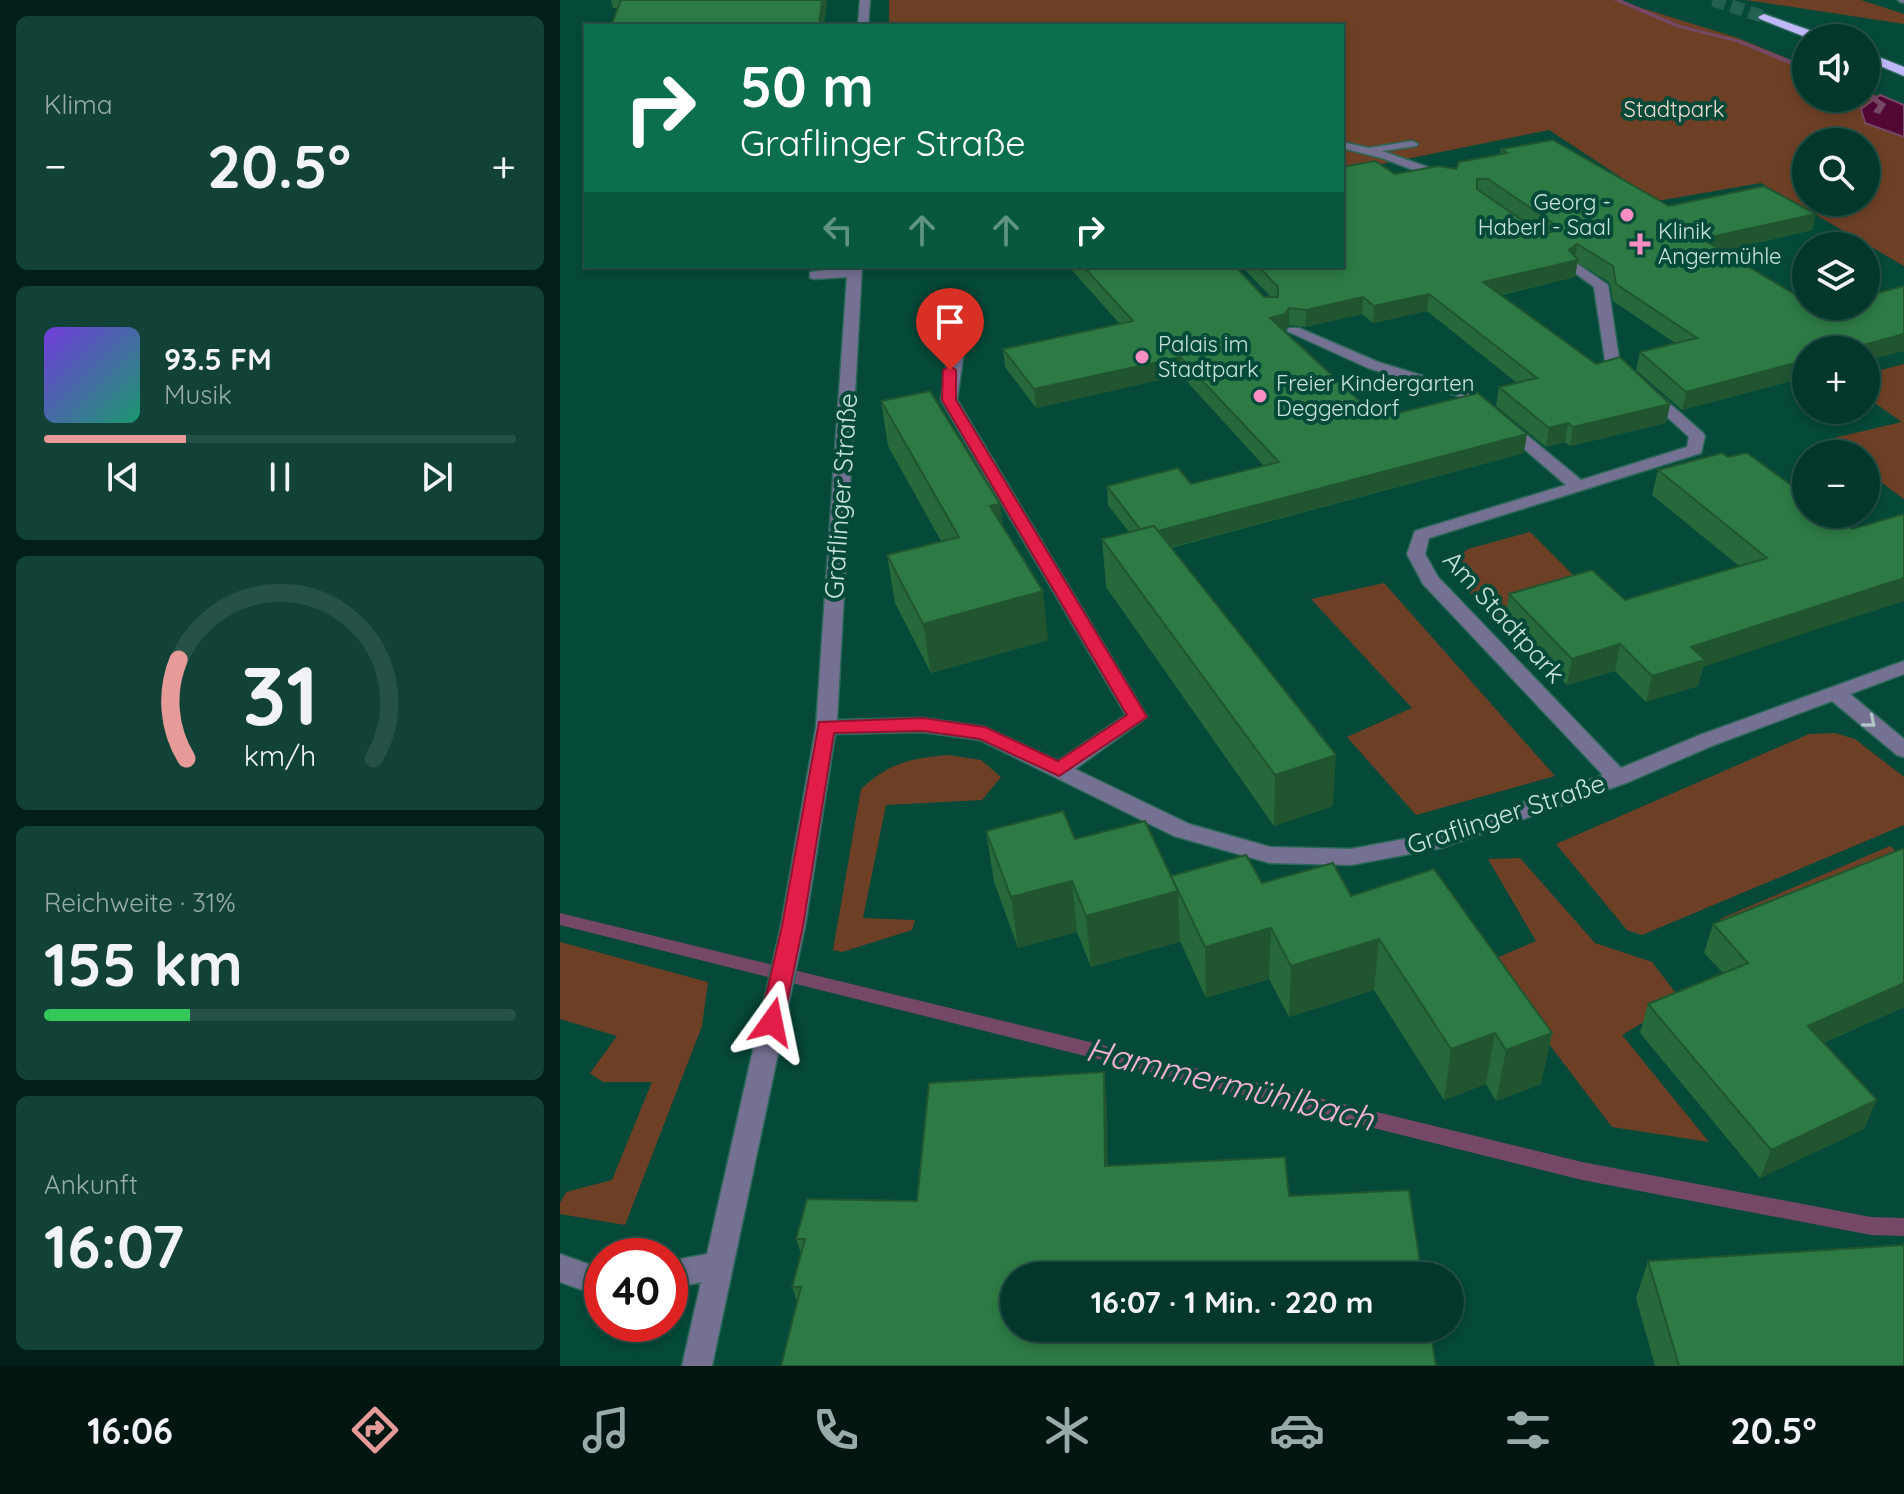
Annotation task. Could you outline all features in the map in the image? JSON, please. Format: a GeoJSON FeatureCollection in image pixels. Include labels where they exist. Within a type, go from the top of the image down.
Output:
{"type":"FeatureCollection","features":[{"type":"Feature","properties":{"kind":"highway"},"geometry":{"type":"LineString","coordinates":[[1764,17],[1792,28]]}},
{"type":"Feature","properties":{"kind":"highway"},"geometry":{"type":"LineString","coordinates":[[1880,62],[1904,72]]}},
{"type":"Feature","properties":{"kind":"street"},"geometry":{"type":"LineString","coordinates":[[863,24],[865,0]]}},
{"type":"Feature","properties":{"kind":"street"},"geometry":{"type":"LineString","coordinates":[[1362,149],[1412,144]]}},
{"type":"Feature","properties":{"kind":"street"},"geometry":{"type":"LineString","coordinates":[[1344,145],[1386,155],[1450,179]]}},
{"type":"Feature","properties":{"kind":"street","name":"Am Stadtpark"},"geometry":{"type":"LineString","coordinates":[[1576,267],[1601,285],[1612,360],[1697,436],[1695,450],[1421,535],[1416,554],[1430,580],[1618,778]]}},
{"type":"Feature","properties":{"kind":"street"},"geometry":{"type":"LineString","coordinates":[[815,275],[855,269]]}},
{"type":"Feature","properties":{"kind":"street","name":"Graflinger Straße"},"geometry":{"type":"LineString","coordinates":[[697,1366],[793,926],[826,727],[855,269]]}},
{"type":"Feature","properties":{"kind":"street"},"geometry":{"type":"LineString","coordinates":[[962,311],[960,343],[950,370],[949,400],[1137,717],[1059,770]]}},
{"type":"Feature","properties":{"kind":"street"},"geometry":{"type":"LineString","coordinates":[[1294,331],[1373,365],[1470,395],[1579,487]]}},
{"type":"Feature","properties":{"kind":"street","name":"Graflinger Straße"},"geometry":{"type":"LineString","coordinates":[[826,727],[923,725],[985,734],[1182,830],[1270,855],[1351,857],[1433,842],[1618,778],[1707,740],[1904,667]]}},
{"type":"Feature","properties":{"kind":"street"},"geometry":{"type":"LineString","coordinates":[[1835,693],[1904,750]]}},
{"type":"Feature","properties":{"kind":"street"},"geometry":{"type":"LineString","coordinates":[[688,1271],[717,1265]]}},
{"type":"Feature","properties":{"kind":"street"},"geometry":{"type":"LineString","coordinates":[[560,1268],[584,1277]]}},
{"type":"Feature","properties":{"kind":"green space","name":"Stadtpark"},"geometry":{"type":"Polygon","coordinates":[[[889,0],[1616,0],[1738,38],[1792,60],[1792,112],[1880,112],[1880,97],[1904,107],[1904,266],[1880,252],[1880,232],[1845,232],[1818,216],[1880,216],[1880,128],[1792,128],[1792,201],[1761,183],[1657,201],[1549,130],[1344,172],[1344,24],[889,24],[889,0]]]}},
{"type":"Feature","properties":{"kind":"green space"},"geometry":{"type":"Polygon","coordinates":[[[1746,0],[1861,0],[1904,14],[1904,24],[1746,0]]]}},
{"type":"Feature","properties":{"kind":"green space"},"geometry":{"type":"Polygon","coordinates":[[[1904,364],[1904,499],[1880,481],[1880,440],[1825,440],[1902,422],[1880,407],[1880,370],[1904,364]]]}},
{"type":"Feature","properties":{"kind":"green space"},"geometry":{"type":"Polygon","coordinates":[[[1530,532],[1588,590],[1494,617],[1455,577],[1451,562],[1468,549],[1530,532]]]}},
{"type":"Feature","properties":{"kind":"green space"},"geometry":{"type":"Polygon","coordinates":[[[1384,583],[1555,776],[1416,815],[1347,737],[1412,708],[1311,599],[1384,583]]]}},
{"type":"Feature","properties":{"kind":"green space"},"geometry":{"type":"Polygon","coordinates":[[[1835,733],[1855,739],[1904,777],[1904,825],[1642,935],[1627,930],[1556,844],[1809,734],[1835,733]]]}},
{"type":"Feature","properties":{"kind":"green space"},"geometry":{"type":"Polygon","coordinates":[[[948,755],[981,760],[1001,777],[982,800],[886,805],[863,918],[915,920],[912,930],[842,952],[833,950],[861,789],[881,773],[901,763],[948,755]]]}},
{"type":"Feature","properties":{"kind":"green space"},"geometry":{"type":"Polygon","coordinates":[[[1890,846],[1904,859],[1737,935],[1720,919],[1890,846]]]}},
{"type":"Feature","properties":{"kind":"green space"},"geometry":{"type":"Polygon","coordinates":[[[1520,858],[1595,943],[1652,962],[1681,1000],[1622,1035],[1709,1142],[1612,1127],[1487,962],[1536,941],[1488,859],[1520,858]]]}},
{"type":"Feature","properties":{"kind":"green space"},"geometry":{"type":"Polygon","coordinates":[[[560,942],[708,982],[702,1026],[625,1225],[560,1214],[560,1203],[566,1192],[612,1180],[652,1082],[603,1082],[590,1073],[617,1036],[560,1019],[560,942]]]}},
{"type":"Feature","properties":{"kind":"shaded area"},"geometry":{"type":"Polygon","coordinates":[[[1880,95],[1904,105],[1904,137],[1865,123],[1862,112],[1880,112],[1880,95]]]}},
{"type":"Feature","properties":{"kind":"building"},"geometry":{"type":"Polygon","coordinates":[[[621,0],[822,0],[819,24],[612,24],[621,0]]]}},
{"type":"Feature","properties":{"kind":"building"},"geometry":{"type":"Polygon","coordinates":[[[1553,140],[1669,206],[1764,186],[1792,201],[1792,216],[1807,216],[1702,239],[1792,293],[1792,320],[1880,320],[1880,292],[1904,286],[1904,334],[1880,341],[1880,336],[1792,336],[1792,364],[1686,392],[1640,352],[1697,338],[1616,284],[1613,266],[1577,244],[1569,250],[1578,260],[1483,282],[1596,364],[1620,357],[1670,404],[1573,427],[1568,423],[1549,428],[1499,387],[1537,378],[1429,294],[1374,306],[1363,297],[1306,310],[1289,308],[1285,314],[1270,318],[1378,418],[1478,393],[1527,434],[1158,531],[1154,526],[1140,529],[1107,486],[1178,468],[1191,484],[1279,462],[1180,357],[1034,389],[1003,349],[1133,321],[1085,268],[1237,268],[1264,297],[1278,297],[1278,287],[1260,268],[1344,268],[1344,167],[1375,161],[1395,174],[1438,166],[1456,169],[1459,162],[1507,153],[1501,149],[1553,140]],[[1477,179],[1477,189],[1542,234],[1558,230],[1557,226],[1488,179],[1477,179]]]}},
{"type":"Feature","properties":{"kind":"building"},"geometry":{"type":"Polygon","coordinates":[[[930,391],[1000,504],[990,506],[1043,591],[923,624],[887,555],[959,537],[881,401],[930,391]]]}},
{"type":"Feature","properties":{"kind":"building"},"geometry":{"type":"Polygon","coordinates":[[[1722,453],[1728,457],[1747,453],[1792,486],[1792,528],[1880,528],[1880,521],[1904,514],[1904,578],[1691,647],[1705,660],[1652,676],[1620,644],[1572,659],[1509,594],[1592,570],[1625,600],[1767,558],[1658,470],[1722,453]]]}},
{"type":"Feature","properties":{"kind":"building"},"geometry":{"type":"Polygon","coordinates":[[[1154,526],[1336,755],[1275,775],[1102,539],[1154,526]]]}},
{"type":"Feature","properties":{"kind":"building"},"geometry":{"type":"Polygon","coordinates":[[[1063,811],[1075,839],[1145,821],[1178,891],[1086,916],[1072,881],[1011,897],[986,831],[1063,811]]]}},
{"type":"Feature","properties":{"kind":"building"},"geometry":{"type":"Polygon","coordinates":[[[1904,848],[1904,983],[1808,1026],[1877,1100],[1771,1150],[1648,1004],[1748,963],[1713,924],[1904,848]]]}},
{"type":"Feature","properties":{"kind":"building"},"geometry":{"type":"Polygon","coordinates":[[[1246,855],[1262,883],[1333,863],[1351,896],[1434,869],[1552,1033],[1506,1050],[1495,1033],[1451,1049],[1379,939],[1291,966],[1271,928],[1205,947],[1171,876],[1246,855]]]}},
{"type":"Feature","properties":{"kind":"building"},"geometry":{"type":"Polygon","coordinates":[[[1104,1072],[1105,1166],[1285,1157],[1289,1196],[1409,1190],[1420,1262],[1000,1262],[1000,1342],[1432,1342],[1436,1366],[781,1366],[801,1287],[792,1287],[805,1239],[796,1239],[807,1199],[917,1201],[929,1083],[1104,1072]]]}},
{"type":"Feature","properties":{"kind":"building"},"geometry":{"type":"Polygon","coordinates":[[[1904,1245],[1904,1366],[1679,1366],[1648,1261],[1904,1245]]]}},
{"type":"Feature","properties":{"kind":"waterway"},"geometry":{"type":"LineString","coordinates":[[1616,0],[1678,26],[1738,41],[1792,63]]}},
{"type":"Feature","properties":{"kind":"waterway"},"geometry":{"type":"LineString","coordinates":[[1880,102],[1880,107]]}},
{"type":"Feature","properties":{"kind":"waterway","name":"Hammermühlbach"},"geometry":{"type":"LineString","coordinates":[[560,919],[1582,1171],[1871,1226],[1904,1227]]}},
{"type":"Feature","properties":{"kind":"tunnel"},"geometry":{"type":"LineString","coordinates":[[1713,0],[1764,17]]}},
{"type":"Feature","properties":{"kind":"place","name":"Georg - Haberl - Saal"},"geometry":{"type":"Point","coordinates":[1627,215]}},
{"type":"Feature","properties":{"kind":"place","name":"Klinik Angermühle"},"geometry":{"type":"Point","coordinates":[1640,244]}},
{"type":"Feature","properties":{"kind":"place","name":"Palais im Stadtpark"},"geometry":{"type":"Point","coordinates":[1142,357]}},
{"type":"Feature","properties":{"kind":"place","name":"Freier Kindergarten Deggendorf"},"geometry":{"type":"Point","coordinates":[1260,396]}},
{"type":"Feature","properties":{"kind":"route"},"geometry":{"type":"LineString","coordinates":[[772,1022],[793,926],[826,727],[923,725],[985,734],[1059,770],[1137,717],[949,400],[950,370]]}}]}
